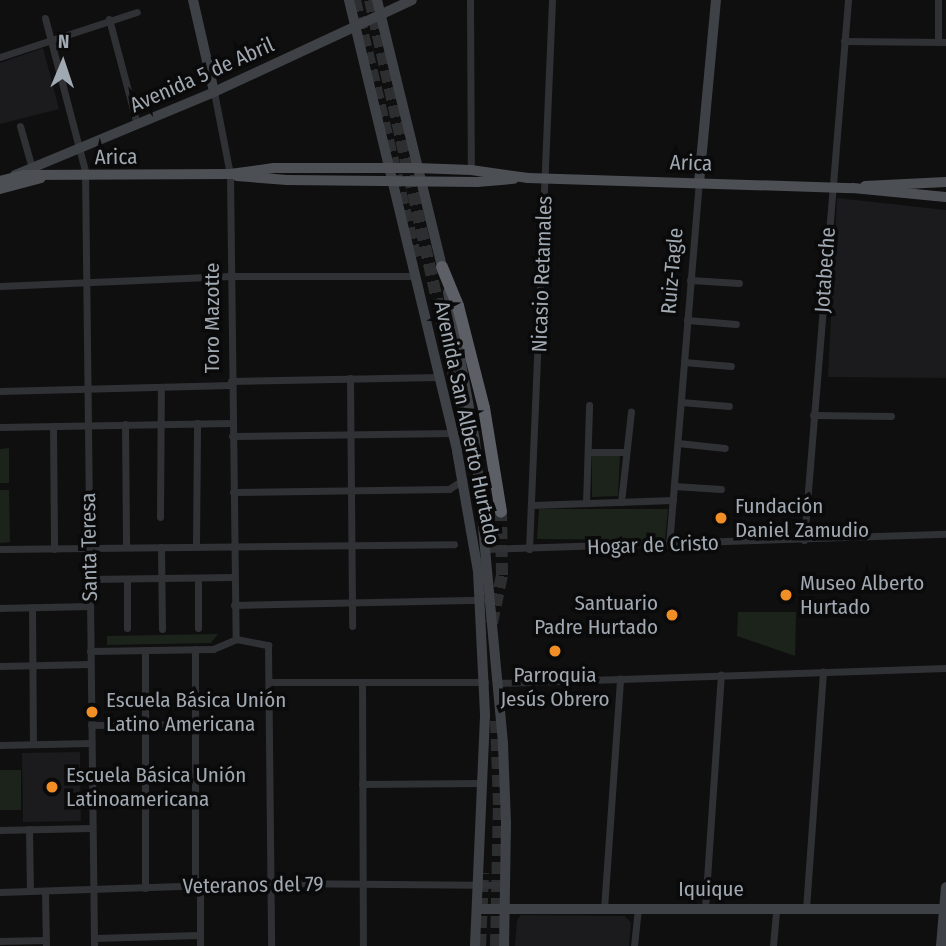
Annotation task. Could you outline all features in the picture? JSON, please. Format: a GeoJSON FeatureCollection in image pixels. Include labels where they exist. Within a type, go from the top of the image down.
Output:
{"type":"FeatureCollection","features":[{"type":"Feature","properties":{"kind":"highway"},"geometry":{"type":"LineString","coordinates":[[442,267],[458,306],[484,408],[501,512]]}},
{"type":"Feature","properties":{"kind":"main road","name":"Toro Mazotte"},"geometry":{"type":"LineString","coordinates":[[193,0],[214,92]]}},
{"type":"Feature","properties":{"kind":"main road","name":"Avenida San Alberto Hurtado"},"geometry":{"type":"LineString","coordinates":[[349,0],[453,433],[481,600],[485,682],[475,946]]}},
{"type":"Feature","properties":{"kind":"main road","name":"Avenida San Alberto Hurtado"},"geometry":{"type":"LineString","coordinates":[[377,0],[442,267],[471,409],[486,549],[505,787],[504,946]]}},
{"type":"Feature","properties":{"kind":"main road","name":"Avenida 5 de Abril"},"geometry":{"type":"LineString","coordinates":[[2,183],[214,92],[412,0]]}},
{"type":"Feature","properties":{"kind":"main road","name":"Ruiz-Tagle"},"geometry":{"type":"LineString","coordinates":[[699,183],[716,0]]}},
{"type":"Feature","properties":{"kind":"main road","name":"Arica"},"geometry":{"type":"LineString","coordinates":[[44,177],[230,174],[274,168],[417,168],[471,170],[527,178]]}},
{"type":"Feature","properties":{"kind":"main road","name":"Arica"},"geometry":{"type":"LineString","coordinates":[[230,174],[261,179],[392,181],[477,182],[546,178],[853,188],[946,197]]}},
{"type":"Feature","properties":{"kind":"main road","name":"Avenida 5 de Abril"},"geometry":{"type":"LineString","coordinates":[[2,183],[24,175],[44,177]]}},
{"type":"Feature","properties":{"kind":"main road","name":"Arica"},"geometry":{"type":"LineString","coordinates":[[853,188],[904,182],[946,182]]}},
{"type":"Feature","properties":{"kind":"main road"},"geometry":{"type":"LineString","coordinates":[[941,946],[946,887]]}},
{"type":"Feature","properties":{"kind":"main road","name":"Iquique"},"geometry":{"type":"LineString","coordinates":[[477,909],[945,909]]}},
{"type":"Feature","properties":{"kind":"street"},"geometry":{"type":"LineString","coordinates":[[470,0],[471,170]]}},
{"type":"Feature","properties":{"kind":"street","name":"Nicasio Retamales"},"geometry":{"type":"LineString","coordinates":[[529,549],[552,0]]}},
{"type":"Feature","properties":{"kind":"street","name":"Jotabeche"},"geometry":{"type":"LineString","coordinates":[[804,540],[848,0]]}},
{"type":"Feature","properties":{"kind":"street"},"geometry":{"type":"LineString","coordinates":[[844,41],[942,42],[939,0]]}},
{"type":"Feature","properties":{"kind":"street"},"geometry":{"type":"LineString","coordinates":[[0,57],[136,12]]}},
{"type":"Feature","properties":{"kind":"street","name":"Santa Teresa"},"geometry":{"type":"LineString","coordinates":[[45,18],[81,148],[86,177],[94,942]]}},
{"type":"Feature","properties":{"kind":"street"},"geometry":{"type":"LineString","coordinates":[[109,19],[137,124]]}},
{"type":"Feature","properties":{"kind":"street","name":"Toro Mazotte"},"geometry":{"type":"LineString","coordinates":[[214,92],[230,174],[236,639]]}},
{"type":"Feature","properties":{"kind":"street"},"geometry":{"type":"LineString","coordinates":[[20,125],[32,168]]}},
{"type":"Feature","properties":{"kind":"street","name":"Ruiz-Tagle"},"geometry":{"type":"LineString","coordinates":[[669,545],[699,183]]}},
{"type":"Feature","properties":{"kind":"street"},"geometry":{"type":"LineString","coordinates":[[0,286],[231,276],[416,276]]}},
{"type":"Feature","properties":{"kind":"street"},"geometry":{"type":"LineString","coordinates":[[690,280],[739,284]]}},
{"type":"Feature","properties":{"kind":"street"},"geometry":{"type":"LineString","coordinates":[[687,320],[736,324]]}},
{"type":"Feature","properties":{"kind":"street"},"geometry":{"type":"LineString","coordinates":[[684,362],[731,366]]}},
{"type":"Feature","properties":{"kind":"street"},"geometry":{"type":"LineString","coordinates":[[0,391],[439,377]]}},
{"type":"Feature","properties":{"kind":"street"},"geometry":{"type":"LineString","coordinates":[[349,379],[352,626]]}},
{"type":"Feature","properties":{"kind":"street"},"geometry":{"type":"LineString","coordinates":[[160,517],[161,387]]}},
{"type":"Feature","properties":{"kind":"street"},"geometry":{"type":"LineString","coordinates":[[681,402],[729,406]]}},
{"type":"Feature","properties":{"kind":"street"},"geometry":{"type":"LineString","coordinates":[[586,503],[589,405]]}},
{"type":"Feature","properties":{"kind":"street"},"geometry":{"type":"LineString","coordinates":[[621,502],[631,412]]}},
{"type":"Feature","properties":{"kind":"street"},"geometry":{"type":"LineString","coordinates":[[813,415],[891,416]]}},
{"type":"Feature","properties":{"kind":"street"},"geometry":{"type":"LineString","coordinates":[[196,546],[197,423]]}},
{"type":"Feature","properties":{"kind":"street"},"geometry":{"type":"LineString","coordinates":[[0,427],[232,423]]}},
{"type":"Feature","properties":{"kind":"street"},"geometry":{"type":"LineString","coordinates":[[125,424],[126,547]]}},
{"type":"Feature","properties":{"kind":"street"},"geometry":{"type":"LineString","coordinates":[[53,426],[54,548]]}},
{"type":"Feature","properties":{"kind":"street"},"geometry":{"type":"LineString","coordinates":[[232,436],[453,433]]}},
{"type":"Feature","properties":{"kind":"street"},"geometry":{"type":"LineString","coordinates":[[678,443],[725,448]]}},
{"type":"Feature","properties":{"kind":"street"},"geometry":{"type":"LineString","coordinates":[[588,452],[625,452]]}},
{"type":"Feature","properties":{"kind":"street"},"geometry":{"type":"LineString","coordinates":[[233,492],[449,489],[463,480]]}},
{"type":"Feature","properties":{"kind":"street"},"geometry":{"type":"LineString","coordinates":[[674,486],[722,489]]}},
{"type":"Feature","properties":{"kind":"street"},"geometry":{"type":"LineString","coordinates":[[532,505],[673,500]]}},
{"type":"Feature","properties":{"kind":"street","name":"Hogar de Cristo"},"geometry":{"type":"LineString","coordinates":[[486,549],[946,534]]}},
{"type":"Feature","properties":{"kind":"street"},"geometry":{"type":"LineString","coordinates":[[0,550],[454,544]]}},
{"type":"Feature","properties":{"kind":"street"},"geometry":{"type":"LineString","coordinates":[[161,547],[162,629]]}},
{"type":"Feature","properties":{"kind":"street"},"geometry":{"type":"LineString","coordinates":[[89,579],[234,577]]}},
{"type":"Feature","properties":{"kind":"street"},"geometry":{"type":"LineString","coordinates":[[198,578],[198,628]]}},
{"type":"Feature","properties":{"kind":"street"},"geometry":{"type":"LineString","coordinates":[[127,579],[128,628]]}},
{"type":"Feature","properties":{"kind":"street"},"geometry":{"type":"LineString","coordinates":[[234,605],[481,600]]}},
{"type":"Feature","properties":{"kind":"street"},"geometry":{"type":"LineString","coordinates":[[0,608],[90,606]]}},
{"type":"Feature","properties":{"kind":"street"},"geometry":{"type":"LineString","coordinates":[[32,607],[33,744]]}},
{"type":"Feature","properties":{"kind":"street"},"geometry":{"type":"LineString","coordinates":[[90,651],[213,649],[236,639],[267,643],[270,682],[271,946]]}},
{"type":"Feature","properties":{"kind":"street"},"geometry":{"type":"LineString","coordinates":[[195,649],[195,804],[200,946]]}},
{"type":"Feature","properties":{"kind":"street"},"geometry":{"type":"LineString","coordinates":[[145,650],[145,888]]}},
{"type":"Feature","properties":{"kind":"street"},"geometry":{"type":"LineString","coordinates":[[0,666],[90,664]]}},
{"type":"Feature","properties":{"kind":"street"},"geometry":{"type":"LineString","coordinates":[[497,683],[946,668]]}},
{"type":"Feature","properties":{"kind":"street"},"geometry":{"type":"LineString","coordinates":[[806,909],[823,672]]}},
{"type":"Feature","properties":{"kind":"street"},"geometry":{"type":"LineString","coordinates":[[705,908],[721,675]]}},
{"type":"Feature","properties":{"kind":"street"},"geometry":{"type":"LineString","coordinates":[[604,909],[620,679]]}},
{"type":"Feature","properties":{"kind":"street"},"geometry":{"type":"LineString","coordinates":[[270,682],[485,682]]}},
{"type":"Feature","properties":{"kind":"street"},"geometry":{"type":"LineString","coordinates":[[362,682],[363,946]]}},
{"type":"Feature","properties":{"kind":"street"},"geometry":{"type":"LineString","coordinates":[[91,726],[195,724]]}},
{"type":"Feature","properties":{"kind":"street"},"geometry":{"type":"LineString","coordinates":[[0,745],[91,743]]}},
{"type":"Feature","properties":{"kind":"street"},"geometry":{"type":"LineString","coordinates":[[362,784],[482,783]]}},
{"type":"Feature","properties":{"kind":"street"},"geometry":{"type":"LineString","coordinates":[[92,804],[195,804]]}},
{"type":"Feature","properties":{"kind":"street"},"geometry":{"type":"LineString","coordinates":[[0,830],[92,828]]}},
{"type":"Feature","properties":{"kind":"street"},"geometry":{"type":"LineString","coordinates":[[29,829],[30,891]]}},
{"type":"Feature","properties":{"kind":"street","name":"Veteranos del 79"},"geometry":{"type":"LineString","coordinates":[[0,892],[271,883],[506,885]]}},
{"type":"Feature","properties":{"kind":"street"},"geometry":{"type":"LineString","coordinates":[[0,943],[46,943],[45,891]]}},
{"type":"Feature","properties":{"kind":"street"},"geometry":{"type":"LineString","coordinates":[[635,946],[638,909]]}},
{"type":"Feature","properties":{"kind":"street"},"geometry":{"type":"LineString","coordinates":[[773,946],[776,909]]}},
{"type":"Feature","properties":{"kind":"street"},"geometry":{"type":"LineString","coordinates":[[94,942],[149,936],[200,935]]}},
{"type":"Feature","properties":{"kind":"street"},"geometry":{"type":"LineString","coordinates":[[149,936],[149,946]]}},
{"type":"Feature","properties":{"kind":"shaded area"},"geometry":{"type":"Polygon","coordinates":[[[43,48],[59,109],[0,124],[0,63],[43,48]]]}},
{"type":"Feature","properties":{"kind":"shaded area"},"geometry":{"type":"Polygon","coordinates":[[[837,198],[946,210],[946,378],[828,377],[837,198]]]}},
{"type":"Feature","properties":{"kind":"shaded area"},"geometry":{"type":"Polygon","coordinates":[[[9,448],[9,483],[0,483],[0,449],[9,448]]]}},
{"type":"Feature","properties":{"kind":"shaded area"},"geometry":{"type":"Polygon","coordinates":[[[592,455],[620,455],[618,496],[592,497],[592,455]]]}},
{"type":"Feature","properties":{"kind":"shaded area"},"geometry":{"type":"Polygon","coordinates":[[[0,490],[9,490],[10,542],[0,543],[0,490]]]}},
{"type":"Feature","properties":{"kind":"shaded area"},"geometry":{"type":"Polygon","coordinates":[[[539,509],[668,509],[665,540],[537,539],[539,509]]]}},
{"type":"Feature","properties":{"kind":"shaded area"},"geometry":{"type":"Polygon","coordinates":[[[738,612],[796,612],[795,656],[737,636],[738,612]]]}},
{"type":"Feature","properties":{"kind":"shaded area"},"geometry":{"type":"Polygon","coordinates":[[[218,634],[211,643],[107,645],[107,636],[218,634]]]}},
{"type":"Feature","properties":{"kind":"shaded area","name":"Escuela Básica Unión Latinoamericana"},"geometry":{"type":"Polygon","coordinates":[[[80,752],[81,821],[23,822],[22,753],[80,752]]]}},
{"type":"Feature","properties":{"kind":"shaded area"},"geometry":{"type":"Polygon","coordinates":[[[0,770],[21,770],[21,810],[0,810],[0,770]]]}},
{"type":"Feature","properties":{"kind":"shaded area"},"geometry":{"type":"Polygon","coordinates":[[[521,915],[625,916],[631,923],[629,946],[515,946],[517,920],[521,915]]]}},
{"type":"Feature","properties":{"kind":"tunnel"},"geometry":{"type":"LineString","coordinates":[[355,0],[417,262]]}},
{"type":"Feature","properties":{"kind":"tunnel"},"geometry":{"type":"LineString","coordinates":[[370,0],[473,460]]}},
{"type":"Feature","properties":{"kind":"tunnel"},"geometry":{"type":"LineString","coordinates":[[492,623],[502,575],[501,512]]}},
{"type":"Feature","properties":{"kind":"tunnel"},"geometry":{"type":"LineString","coordinates":[[496,719],[499,805],[496,946]]}},
{"type":"Feature","properties":{"kind":"tunnel"},"geometry":{"type":"LineString","coordinates":[[480,946],[483,873]]}},
{"type":"Feature","properties":{"kind":"place","name":"Fundación Daniel Zamudio"},"geometry":{"type":"Point","coordinates":[721,518]}},
{"type":"Feature","properties":{"kind":"place","name":"Museo Alberto Hurtado"},"geometry":{"type":"Point","coordinates":[786,595]}},
{"type":"Feature","properties":{"kind":"place","name":"Santuario Padre Hurtado"},"geometry":{"type":"Point","coordinates":[672,615]}},
{"type":"Feature","properties":{"kind":"place","name":"Parroquia Jesús Obrero"},"geometry":{"type":"Point","coordinates":[555,651]}},
{"type":"Feature","properties":{"kind":"place","name":"Escuela Básica Unión Latino Americana"},"geometry":{"type":"Point","coordinates":[92,712]}},
{"type":"Feature","properties":{"kind":"place","name":"Escuela Básica Unión Latinoamericana"},"geometry":{"type":"Point","coordinates":[52,787]}}]}
